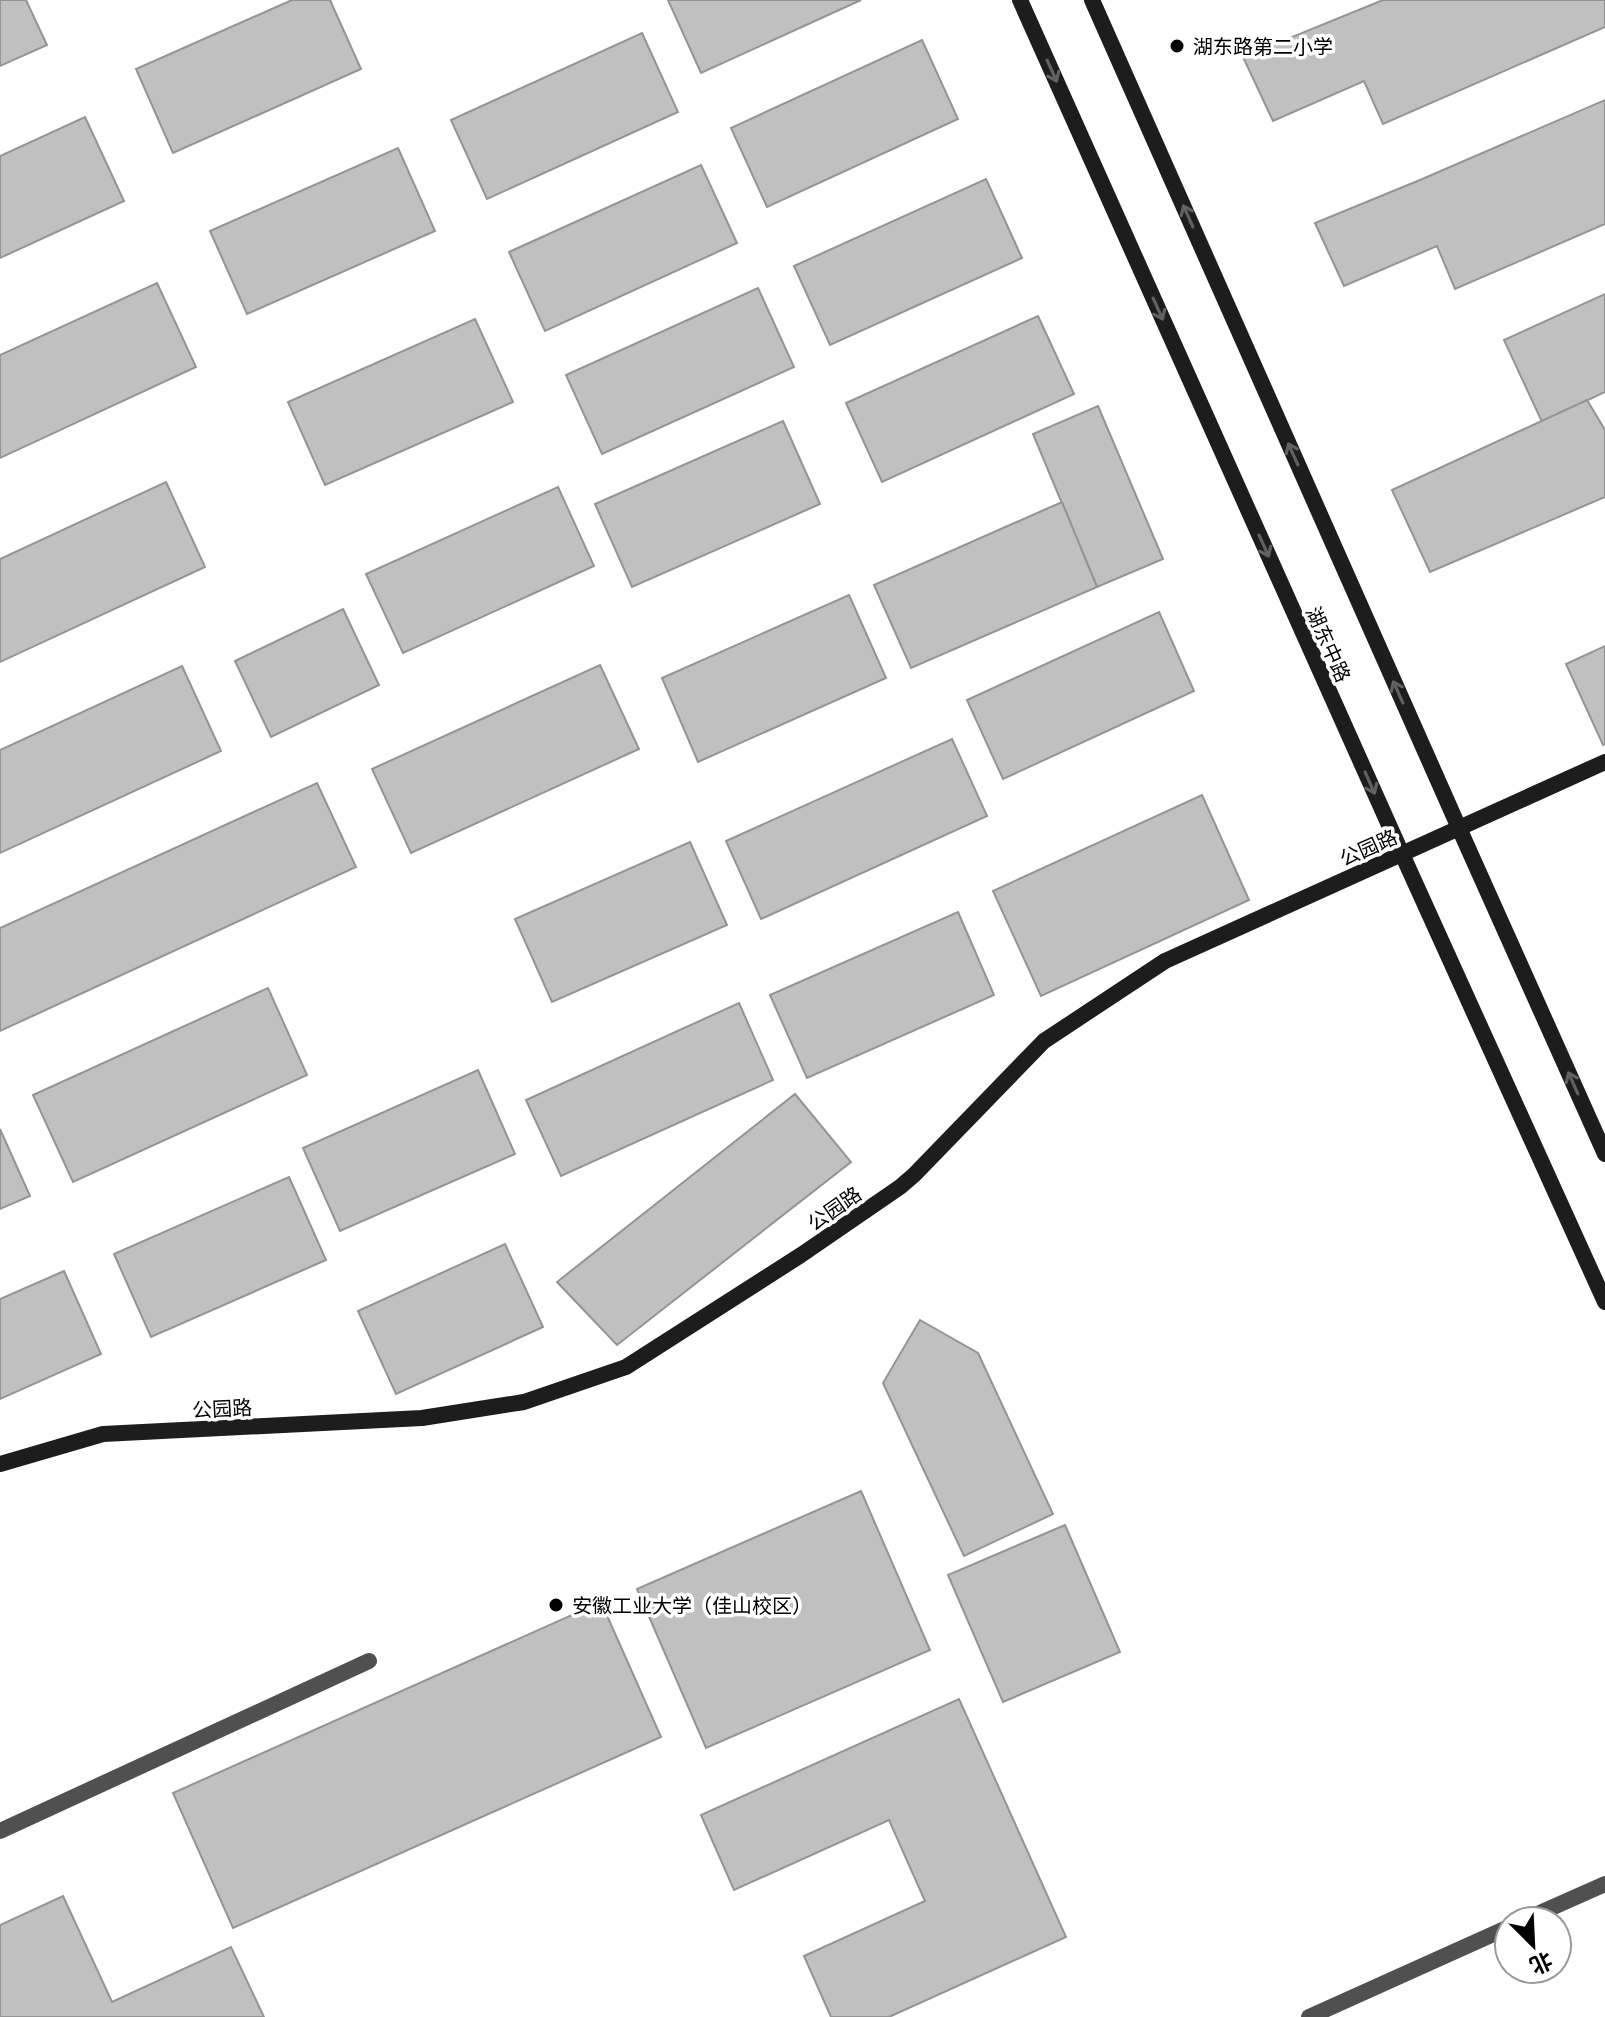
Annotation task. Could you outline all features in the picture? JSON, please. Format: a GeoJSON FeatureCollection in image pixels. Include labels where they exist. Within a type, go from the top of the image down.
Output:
{"type":"FeatureCollection","features":[{"type":"Feature","properties":{"kind":"main road","name":"湖东中路"},"geometry":{"type":"LineString","coordinates":[[1020,0],[1605,1302]]}},
{"type":"Feature","properties":{"kind":"main road"},"geometry":{"type":"LineString","coordinates":[[1092,0],[1605,1154]]}},
{"type":"Feature","properties":{"kind":"main road","name":"公园路"},"geometry":{"type":"LineString","coordinates":[[0,1464],[103,1434],[436,1416],[524,1402],[626,1367],[801,1255],[900,1187],[1044,1041],[1165,961],[1605,762]]}},
{"type":"Feature","properties":{"kind":"street"},"geometry":{"type":"LineString","coordinates":[[0,1831],[369,1661]]}},
{"type":"Feature","properties":{"kind":"street"},"geometry":{"type":"LineString","coordinates":[[1558,1905],[1605,1884]]}},
{"type":"Feature","properties":{"kind":"street"},"geometry":{"type":"LineString","coordinates":[[1309,2017],[1493,1934]]}},
{"type":"Feature","properties":{"kind":"building"},"geometry":{"type":"Polygon","coordinates":[[[0,0],[26,0],[47,45],[0,66],[0,0]]]}},
{"type":"Feature","properties":{"kind":"building"},"geometry":{"type":"Polygon","coordinates":[[[292,0],[330,0],[361,69],[173,153],[136,69],[292,0]]]}},
{"type":"Feature","properties":{"kind":"building"},"geometry":{"type":"Polygon","coordinates":[[[668,0],[861,0],[701,73],[668,0]]]}},
{"type":"Feature","properties":{"kind":"building"},"geometry":{"type":"Polygon","coordinates":[[[1383,0],[1605,0],[1605,27],[1383,124],[1364,81],[1273,121],[1243,57],[1383,0]]]}},
{"type":"Feature","properties":{"kind":"building"},"geometry":{"type":"Polygon","coordinates":[[[642,33],[678,112],[487,199],[451,120],[642,33]]]}},
{"type":"Feature","properties":{"kind":"building"},"geometry":{"type":"Polygon","coordinates":[[[922,40],[958,119],[767,207],[731,128],[922,40]]]}},
{"type":"Feature","properties":{"kind":"building"},"geometry":{"type":"Polygon","coordinates":[[[1605,100],[1605,224],[1455,289],[1437,246],[1344,286],[1315,223],[1605,100]]]}},
{"type":"Feature","properties":{"kind":"building"},"geometry":{"type":"Polygon","coordinates":[[[85,117],[124,201],[0,258],[0,156],[85,117]]]}},
{"type":"Feature","properties":{"kind":"building"},"geometry":{"type":"Polygon","coordinates":[[[398,148],[435,231],[247,314],[210,231],[398,148]]]}},
{"type":"Feature","properties":{"kind":"building"},"geometry":{"type":"Polygon","coordinates":[[[701,165],[737,243],[545,331],[509,252],[701,165]]]}},
{"type":"Feature","properties":{"kind":"building"},"geometry":{"type":"Polygon","coordinates":[[[986,179],[1022,258],[830,345],[794,266],[986,179]]]}},
{"type":"Feature","properties":{"kind":"building"},"geometry":{"type":"Polygon","coordinates":[[[157,283],[196,367],[0,458],[0,355],[157,283]]]}},
{"type":"Feature","properties":{"kind":"building"},"geometry":{"type":"Polygon","coordinates":[[[758,288],[794,367],[602,454],[566,375],[758,288]]]}},
{"type":"Feature","properties":{"kind":"building"},"geometry":{"type":"Polygon","coordinates":[[[1605,294],[1605,392],[1542,422],[1504,340],[1605,294]]]}},
{"type":"Feature","properties":{"kind":"building"},"geometry":{"type":"Polygon","coordinates":[[[1038,316],[1074,394],[882,482],[846,403],[1038,316]]]}},
{"type":"Feature","properties":{"kind":"building"},"geometry":{"type":"Polygon","coordinates":[[[475,319],[513,402],[325,485],[288,402],[475,319]]]}},
{"type":"Feature","properties":{"kind":"building"},"geometry":{"type":"Polygon","coordinates":[[[1587,400],[1605,430],[1605,497],[1430,572],[1392,490],[1587,400]]]}},
{"type":"Feature","properties":{"kind":"building"},"geometry":{"type":"Polygon","coordinates":[[[1098,406],[1163,559],[1097,587],[1033,434],[1098,406]]]}},
{"type":"Feature","properties":{"kind":"building"},"geometry":{"type":"Polygon","coordinates":[[[783,421],[820,504],[632,587],[595,504],[783,421]]]}},
{"type":"Feature","properties":{"kind":"building"},"geometry":{"type":"Polygon","coordinates":[[[166,482],[205,567],[0,662],[0,559],[166,482]]]}},
{"type":"Feature","properties":{"kind":"building"},"geometry":{"type":"Polygon","coordinates":[[[558,487],[594,566],[403,653],[366,574],[558,487]]]}},
{"type":"Feature","properties":{"kind":"building"},"geometry":{"type":"Polygon","coordinates":[[[1062,502],[1097,587],[911,668],[874,585],[1062,502]]]}},
{"type":"Feature","properties":{"kind":"building"},"geometry":{"type":"Polygon","coordinates":[[[849,595],[886,678],[698,762],[662,678],[849,595]]]}},
{"type":"Feature","properties":{"kind":"building"},"geometry":{"type":"Polygon","coordinates":[[[343,609],[379,685],[271,737],[235,661],[343,609]]]}},
{"type":"Feature","properties":{"kind":"building"},"geometry":{"type":"Polygon","coordinates":[[[1159,612],[1194,691],[1003,779],[967,700],[1159,612]]]}},
{"type":"Feature","properties":{"kind":"building"},"geometry":{"type":"Polygon","coordinates":[[[1605,646],[1605,744],[1603,745],[1566,664],[1605,646]]]}},
{"type":"Feature","properties":{"kind":"building"},"geometry":{"type":"Polygon","coordinates":[[[600,665],[639,749],[411,853],[372,769],[600,665]]]}},
{"type":"Feature","properties":{"kind":"building"},"geometry":{"type":"Polygon","coordinates":[[[182,666],[221,751],[0,853],[0,750],[182,666]]]}},
{"type":"Feature","properties":{"kind":"building"},"geometry":{"type":"Polygon","coordinates":[[[952,739],[987,816],[761,919],[726,841],[952,739]]]}},
{"type":"Feature","properties":{"kind":"building"},"geometry":{"type":"Polygon","coordinates":[[[317,783],[356,867],[0,1031],[0,928],[317,783]]]}},
{"type":"Feature","properties":{"kind":"building"},"geometry":{"type":"Polygon","coordinates":[[[1202,795],[1249,900],[1041,996],[993,891],[1202,795]]]}},
{"type":"Feature","properties":{"kind":"building"},"geometry":{"type":"Polygon","coordinates":[[[690,842],[727,925],[552,1002],[515,919],[690,842]]]}},
{"type":"Feature","properties":{"kind":"building"},"geometry":{"type":"Polygon","coordinates":[[[958,912],[994,995],[807,1078],[770,995],[958,912]]]}},
{"type":"Feature","properties":{"kind":"building"},"geometry":{"type":"Polygon","coordinates":[[[268,988],[307,1075],[73,1182],[33,1095],[268,988]]]}},
{"type":"Feature","properties":{"kind":"building"},"geometry":{"type":"Polygon","coordinates":[[[739,1003],[773,1080],[561,1176],[526,1100],[739,1003]]]}},
{"type":"Feature","properties":{"kind":"building"},"geometry":{"type":"Polygon","coordinates":[[[478,1070],[515,1154],[340,1231],[303,1148],[478,1070]]]}},
{"type":"Feature","properties":{"kind":"building"},"geometry":{"type":"Polygon","coordinates":[[[795,1094],[851,1162],[617,1345],[557,1282],[795,1094]]]}},
{"type":"Feature","properties":{"kind":"building"},"geometry":{"type":"Polygon","coordinates":[[[0,1129],[30,1196],[0,1209],[0,1129]]]}},
{"type":"Feature","properties":{"kind":"building"},"geometry":{"type":"Polygon","coordinates":[[[289,1177],[326,1260],[151,1337],[114,1254],[289,1177]]]}},
{"type":"Feature","properties":{"kind":"building"},"geometry":{"type":"Polygon","coordinates":[[[505,1244],[543,1327],[396,1394],[358,1311],[505,1244]]]}},
{"type":"Feature","properties":{"kind":"building"},"geometry":{"type":"Polygon","coordinates":[[[64,1271],[101,1354],[0,1399],[0,1299],[64,1271]]]}},
{"type":"Feature","properties":{"kind":"building"},"geometry":{"type":"Polygon","coordinates":[[[920,1320],[978,1353],[1053,1514],[964,1556],[883,1383],[920,1320]]]}},
{"type":"Feature","properties":{"kind":"building"},"geometry":{"type":"Polygon","coordinates":[[[861,1491],[930,1650],[706,1748],[637,1589],[861,1491]]]}},
{"type":"Feature","properties":{"kind":"building"},"geometry":{"type":"Polygon","coordinates":[[[1065,1525],[1120,1652],[1003,1702],[948,1575],[1065,1525]]]}},
{"type":"Feature","properties":{"kind":"building"},"geometry":{"type":"Polygon","coordinates":[[[601,1602],[661,1737],[233,1928],[173,1793],[601,1602]]]}},
{"type":"Feature","properties":{"kind":"building"},"geometry":{"type":"Polygon","coordinates":[[[959,1699],[1066,1937],[889,2017],[831,2017],[804,1956],[925,1901],[889,1820],[734,1890],[701,1815],[959,1699]]]}},
{"type":"Feature","properties":{"kind":"building"},"geometry":{"type":"Polygon","coordinates":[[[63,1896],[112,2002],[231,1947],[264,2017],[0,2017],[0,1925],[63,1896]]]}},
{"type":"Feature","properties":{"kind":"place","name":"湖东路第二小学"},"geometry":{"type":"Point","coordinates":[1177,46]}},
{"type":"Feature","properties":{"kind":"place","name":"安徽工业大学（佳山校区）"},"geometry":{"type":"Point","coordinates":[556,1605]}}]}
